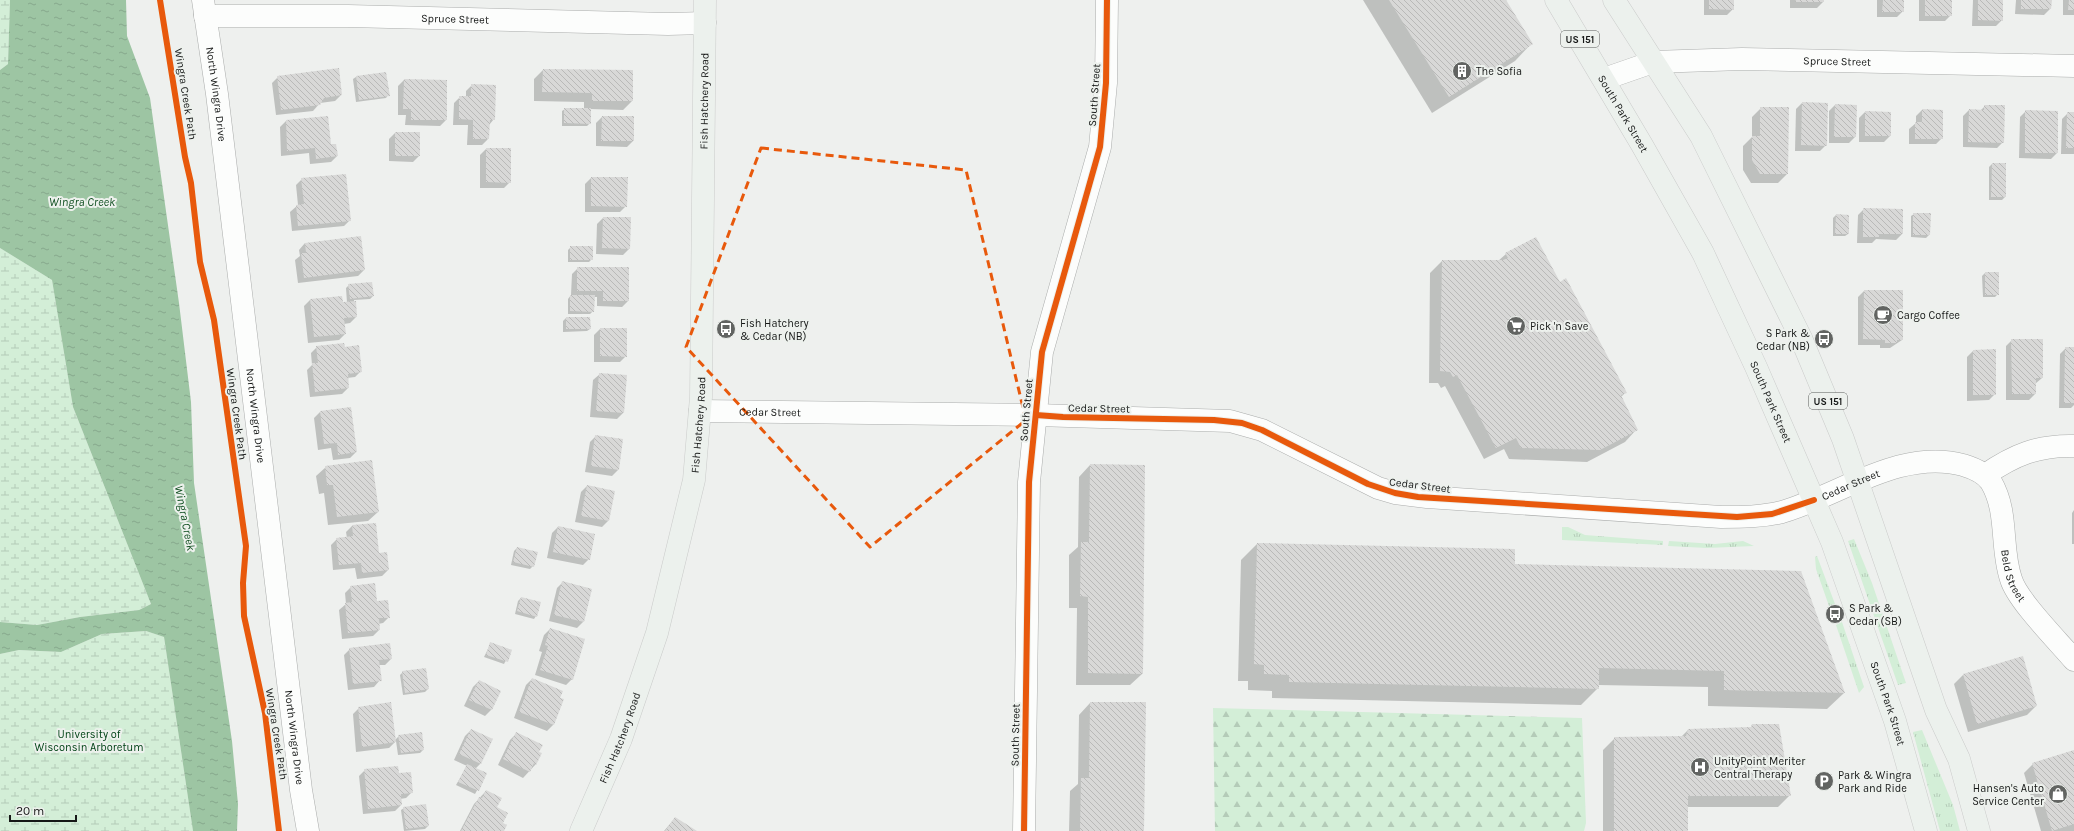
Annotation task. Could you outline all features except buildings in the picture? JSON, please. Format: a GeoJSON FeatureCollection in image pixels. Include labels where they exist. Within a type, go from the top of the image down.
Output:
{"type":"FeatureCollection","features":[{"type":"Feature","properties":{"kind":"main road","name":"Fish Hatchery Road"},"geometry":{"type":"LineString","coordinates":[[581,831],[620,739],[657,633],[693,488],[700,411],[705,0]]}},
{"type":"Feature","properties":{"kind":"main road","name":"South Park Street"},"geometry":{"type":"LineString","coordinates":[[1556,0],[1604,79],[1703,253],[1752,357],[1832,542],[1892,715],[1926,831]]}},
{"type":"Feature","properties":{"kind":"main road","name":"US 151"},"geometry":{"type":"LineString","coordinates":[[1614,0],[1701,136],[1782,297],[1826,395],[1936,710],[1959,759],[1979,831]]}},
{"type":"Feature","properties":{"kind":"street","name":"South Street"},"geometry":{"type":"LineString","coordinates":[[1024,831],[1029,491],[1042,352],[1100,147],[1106,83],[1107,0]]}},
{"type":"Feature","properties":{"kind":"street","name":"Spruce Street"},"geometry":{"type":"LineString","coordinates":[[204,8],[348,16],[668,24],[705,23]]}},
{"type":"Feature","properties":{"kind":"street","name":"North Wingra Drive"},"geometry":{"type":"LineString","coordinates":[[204,8],[219,110],[300,782],[308,831]]}},
{"type":"Feature","properties":{"kind":"street","name":"Spruce Street"},"geometry":{"type":"LineString","coordinates":[[1604,79],[1653,62],[1742,59],[2074,66]]}},
{"type":"Feature","properties":{"kind":"street","name":"Cedar Street"},"geometry":{"type":"LineString","coordinates":[[700,411],[1036,415],[1063,417],[1214,420],[1242,423],[1262,430],[1373,486],[1395,493],[1418,497],[1737,517],[1772,514],[1814,500],[1900,466],[1928,460],[1948,461],[1961,464],[1985,475]]}},
{"type":"Feature","properties":{"kind":"street"},"geometry":{"type":"LineString","coordinates":[[1985,475],[2017,456],[2038,448],[2074,446]]}},
{"type":"Feature","properties":{"kind":"street","name":"Beld Street"},"geometry":{"type":"LineString","coordinates":[[1985,475],[2000,501],[2004,524],[2008,568],[2013,586],[2074,660]]}},
{"type":"Feature","properties":{"kind":"highlighted area"},"geometry":{"type":"Polygon","coordinates":[[[761,148],[966,170],[1026,420],[870,547],[686,347],[761,148]]]}},
{"type":"Feature","properties":{"kind":"green space"},"geometry":{"type":"Polygon","coordinates":[[[0,0],[10,0],[8,64],[0,70],[0,0]]]}},
{"type":"Feature","properties":{"kind":"green space"},"geometry":{"type":"Polygon","coordinates":[[[0,248],[52,280],[73,407],[151,604],[139,610],[80,617],[37,625],[0,622],[0,248]]]}},
{"type":"Feature","properties":{"kind":"green space"},"geometry":{"type":"Polygon","coordinates":[[[1562,527],[1568,527],[1585,535],[1663,541],[1663,545],[1562,540],[1562,527]]]}},
{"type":"Feature","properties":{"kind":"green space"},"geometry":{"type":"Polygon","coordinates":[[[1854,539],[1872,583],[1906,683],[1898,685],[1848,541],[1854,539]]]}},
{"type":"Feature","properties":{"kind":"green space"},"geometry":{"type":"Polygon","coordinates":[[[1669,541],[1715,544],[1743,541],[1754,546],[1707,548],[1668,546],[1669,541]]]}},
{"type":"Feature","properties":{"kind":"green space"},"geometry":{"type":"Polygon","coordinates":[[[1817,556],[1835,604],[1829,606],[1816,569],[1815,557],[1817,556]]]}},
{"type":"Feature","properties":{"kind":"green space"},"geometry":{"type":"Polygon","coordinates":[[[1842,622],[1864,687],[1859,693],[1836,625],[1842,622]]]}},
{"type":"Feature","properties":{"kind":"green space","name":"University of Wisconsin Arboretum"},"geometry":{"type":"Polygon","coordinates":[[[146,631],[164,637],[193,831],[0,831],[0,654],[19,650],[61,652],[102,634],[146,631]]]}},
{"type":"Feature","properties":{"kind":"green space"},"geometry":{"type":"Polygon","coordinates":[[[1213,708],[1582,718],[1586,823],[1584,831],[1215,831],[1213,708]]]}},
{"type":"Feature","properties":{"kind":"green space"},"geometry":{"type":"Polygon","coordinates":[[[1922,730],[1953,805],[1960,831],[1940,831],[1913,732],[1922,730]]]}},
{"type":"Feature","properties":{"kind":"water","name":"Wingra Creek"},"geometry":{"type":"Polygon","coordinates":[[[10,0],[126,0],[127,36],[150,98],[179,303],[191,402],[194,483],[232,741],[238,804],[237,831],[193,831],[164,637],[146,631],[102,634],[61,652],[19,650],[0,654],[0,622],[37,625],[80,617],[139,610],[151,604],[73,407],[52,280],[0,248],[0,70],[8,64],[10,0]]]}},
{"type":"Feature","properties":{"kind":"cycle path","name":"Wingra Creek Path"},"geometry":{"type":"LineString","coordinates":[[160,0],[185,157],[191,183],[200,262],[214,320],[246,546],[243,583],[244,616],[265,713],[279,831]]}},
{"type":"Feature","properties":{"kind":"cycle path"},"geometry":{"type":"LineString","coordinates":[[1024,831],[1029,482],[1042,352],[1100,147],[1106,83],[1107,0]]}},
{"type":"Feature","properties":{"kind":"cycle path"},"geometry":{"type":"LineString","coordinates":[[1036,415],[1063,417],[1214,420],[1242,423],[1262,430],[1368,484],[1395,493],[1418,497],[1737,517],[1772,514],[1814,500]]}},
{"type":"Feature","properties":{"kind":"place","name":"The Sofia"},"geometry":{"type":"Point","coordinates":[1462,71]}},
{"type":"Feature","properties":{"kind":"place","name":"Cargo Coffee"},"geometry":{"type":"Point","coordinates":[1883,315]}},
{"type":"Feature","properties":{"kind":"place","name":"Pick 'n Save"},"geometry":{"type":"Point","coordinates":[1516,326]}},
{"type":"Feature","properties":{"kind":"place","name":"Fish Hatchery & Cedar (NB)"},"geometry":{"type":"Point","coordinates":[726,329]}},
{"type":"Feature","properties":{"kind":"place","name":"S Park & Cedar (NB)"},"geometry":{"type":"Point","coordinates":[1824,339]}},
{"type":"Feature","properties":{"kind":"place","name":"S Park & Cedar (SB)"},"geometry":{"type":"Point","coordinates":[1835,614]}},
{"type":"Feature","properties":{"kind":"place","name":"UnityPoint Meriter Central Therapy"},"geometry":{"type":"Point","coordinates":[1700,767]}},
{"type":"Feature","properties":{"kind":"place","name":"Park & Wingra Park and Ride"},"geometry":{"type":"Point","coordinates":[1824,781]}},
{"type":"Feature","properties":{"kind":"place","name":"Hansen's Auto Service Center"},"geometry":{"type":"Point","coordinates":[2058,794]}}]}
